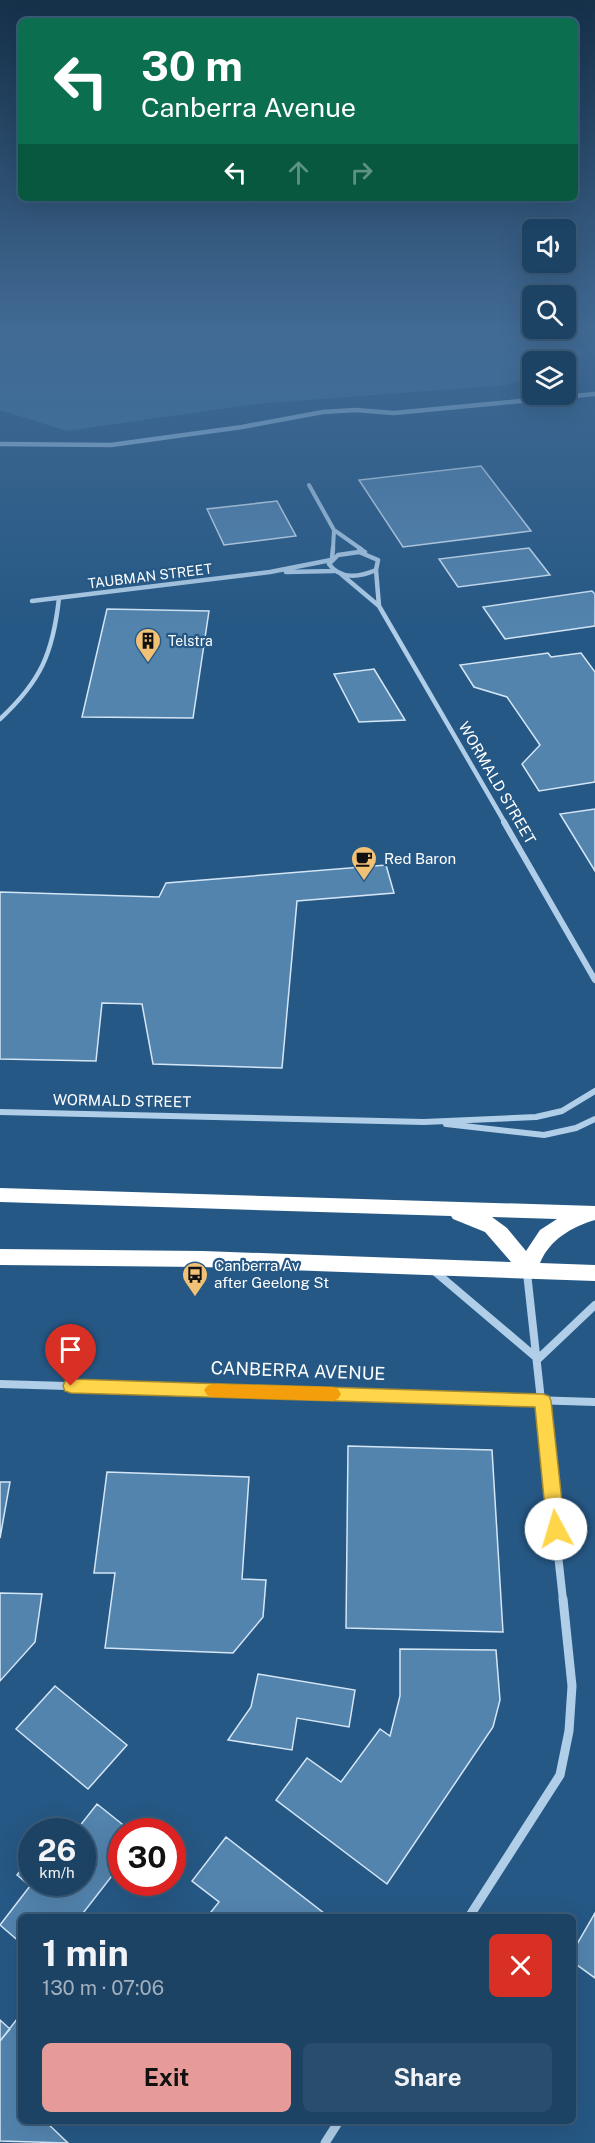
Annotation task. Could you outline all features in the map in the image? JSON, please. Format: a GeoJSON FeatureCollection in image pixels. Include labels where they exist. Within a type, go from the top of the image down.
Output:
{"type":"FeatureCollection","features":[{"type":"Feature","properties":{"kind":"highway"},"geometry":{"type":"LineString","coordinates":[[0,1195],[595,1213]]}},
{"type":"Feature","properties":{"kind":"highway"},"geometry":{"type":"LineString","coordinates":[[422,1207],[469,1216],[486,1224],[509,1239],[527,1270]]}},
{"type":"Feature","properties":{"kind":"highway"},"geometry":{"type":"LineString","coordinates":[[527,1270],[539,1241],[561,1224],[595,1213]]}},
{"type":"Feature","properties":{"kind":"highway"},"geometry":{"type":"LineString","coordinates":[[0,1257],[203,1259],[595,1273]]}},
{"type":"Feature","properties":{"kind":"street","name":"WORMALD STREET"},"geometry":{"type":"LineString","coordinates":[[309,485],[334,530],[378,560],[376,570],[379,606]]}},
{"type":"Feature","properties":{"kind":"street"},"geometry":{"type":"LineString","coordinates":[[334,530],[332,559],[329,564],[334,571]]}},
{"type":"Feature","properties":{"kind":"street"},"geometry":{"type":"LineString","coordinates":[[332,559],[345,553],[367,554]]}},
{"type":"Feature","properties":{"kind":"street","name":"TAUBMAN STREET"},"geometry":{"type":"LineString","coordinates":[[32,601],[270,572],[332,559]]}},
{"type":"Feature","properties":{"kind":"street","name":"WORMALD STREET"},"geometry":{"type":"LineString","coordinates":[[341,574],[363,575],[376,570]]}},
{"type":"Feature","properties":{"kind":"street","name":"WORMALD STREET"},"geometry":{"type":"LineString","coordinates":[[334,571],[341,574],[379,606],[594,977]]}},
{"type":"Feature","properties":{"kind":"street","name":"TAUBMAN STREET"},"geometry":{"type":"LineString","coordinates":[[270,572],[334,571]]}},
{"type":"Feature","properties":{"kind":"street"},"geometry":{"type":"LineString","coordinates":[[0,719],[26,694],[46,666],[53,648],[59,598]]}},
{"type":"Feature","properties":{"kind":"street","name":"WORMALD STREET"},"geometry":{"type":"LineString","coordinates":[[0,1112],[424,1122],[536,1117],[562,1111],[595,1091]]}},
{"type":"Feature","properties":{"kind":"street","name":"WORMALD STREET"},"geometry":{"type":"LineString","coordinates":[[424,1122],[544,1135],[576,1128],[595,1119]]}},
{"type":"Feature","properties":{"kind":"street"},"geometry":{"type":"LineString","coordinates":[[429,1267],[538,1359]]}},
{"type":"Feature","properties":{"kind":"street"},"geometry":{"type":"LineString","coordinates":[[471,1914],[560,1775],[569,1731],[572,1686],[543,1401],[527,1270]]}},
{"type":"Feature","properties":{"kind":"street"},"geometry":{"type":"LineString","coordinates":[[538,1359],[595,1305]]}},
{"type":"Feature","properties":{"kind":"street","name":"CANBERRA AVENUE"},"geometry":{"type":"LineString","coordinates":[[0,1384],[595,1402]]}},
{"type":"Feature","properties":{"kind":"street"},"geometry":{"type":"LineString","coordinates":[[325,2143],[337,2124]]}},
{"type":"Feature","properties":{"kind":"building"},"geometry":{"type":"Polygon","coordinates":[[[481,466],[531,531],[403,547],[359,480],[481,466]]]}},
{"type":"Feature","properties":{"kind":"building"},"geometry":{"type":"Polygon","coordinates":[[[277,501],[296,536],[224,545],[207,509],[277,501]]]}},
{"type":"Feature","properties":{"kind":"building"},"geometry":{"type":"Polygon","coordinates":[[[529,548],[550,575],[458,587],[439,559],[529,548]]]}},
{"type":"Feature","properties":{"kind":"building"},"geometry":{"type":"Polygon","coordinates":[[[592,591],[595,594],[595,626],[505,639],[483,607],[592,591]]]}},
{"type":"Feature","properties":{"kind":"building","name":"Telstra"},"geometry":{"type":"Polygon","coordinates":[[[107,609],[209,611],[193,718],[82,717],[107,609]]]}},
{"type":"Feature","properties":{"kind":"building"},"geometry":{"type":"Polygon","coordinates":[[[548,653],[551,657],[581,653],[595,672],[595,782],[539,791],[522,764],[540,745],[507,697],[474,687],[460,665],[548,653]]]}},
{"type":"Feature","properties":{"kind":"building"},"geometry":{"type":"Polygon","coordinates":[[[374,669],[405,720],[359,722],[334,674],[374,669]]]}},
{"type":"Feature","properties":{"kind":"building"},"geometry":{"type":"Polygon","coordinates":[[[595,809],[595,871],[560,814],[595,809]]]}},
{"type":"Feature","properties":{"kind":"building"},"geometry":{"type":"Polygon","coordinates":[[[386,865],[394,893],[297,901],[282,1068],[153,1064],[142,1004],[102,1003],[96,1061],[0,1059],[0,892],[159,897],[166,883],[386,865]]]}},
{"type":"Feature","properties":{"kind":"building"},"geometry":{"type":"Polygon","coordinates":[[[348,1446],[492,1450],[503,1632],[346,1628],[348,1446]]]}},
{"type":"Feature","properties":{"kind":"building"},"geometry":{"type":"Polygon","coordinates":[[[107,1472],[249,1477],[242,1579],[266,1580],[263,1617],[233,1653],[105,1648],[115,1573],[94,1573],[107,1472]]]}},
{"type":"Feature","properties":{"kind":"building"},"geometry":{"type":"Polygon","coordinates":[[[0,1482],[10,1482],[0,1538],[0,1482]]]}},
{"type":"Feature","properties":{"kind":"building"},"geometry":{"type":"Polygon","coordinates":[[[0,1593],[42,1594],[35,1642],[0,1681],[0,1593]]]}},
{"type":"Feature","properties":{"kind":"building"},"geometry":{"type":"Polygon","coordinates":[[[400,1649],[496,1650],[500,1700],[493,1727],[387,1884],[276,1800],[307,1758],[341,1782],[380,1729],[390,1736],[400,1696],[400,1649]]]}},
{"type":"Feature","properties":{"kind":"building"},"geometry":{"type":"Polygon","coordinates":[[[258,1674],[355,1690],[349,1727],[297,1718],[292,1750],[228,1740],[251,1707],[258,1674]]]}},
{"type":"Feature","properties":{"kind":"building"},"geometry":{"type":"Polygon","coordinates":[[[55,1686],[127,1745],[88,1789],[16,1729],[55,1686]]]}},
{"type":"Feature","properties":{"kind":"building"},"geometry":{"type":"Polygon","coordinates":[[[97,1804],[114,1818],[108,1818],[108,1881],[82,1914],[18,1914],[18,1940],[0,1925],[22,1896],[96,1896],[96,1818],[86,1818],[97,1804]]]}},
{"type":"Feature","properties":{"kind":"building"},"geometry":{"type":"Polygon","coordinates":[[[226,1837],[325,1914],[209,1914],[219,1902],[192,1881],[226,1837]]]}},
{"type":"Feature","properties":{"kind":"building"},"geometry":{"type":"Polygon","coordinates":[[[595,1913],[595,1978],[576,1964],[576,1946],[595,1913]]]}},
{"type":"Feature","properties":{"kind":"building"},"geometry":{"type":"Polygon","coordinates":[[[18,2018],[18,2124],[48,2124],[68,2143],[0,2141],[0,2041],[18,2018]]]}},
{"type":"Feature","properties":{"kind":"building"},"geometry":{"type":"Polygon","coordinates":[[[0,2020],[10,2029],[0,2041],[0,2020]]]}},
{"type":"Feature","properties":{"kind":"waterway"},"geometry":{"type":"LineString","coordinates":[[0,444],[111,445],[220,430]]}},
{"type":"Feature","properties":{"kind":"slow traffic"},"geometry":{"type":"LineString","coordinates":[[212,1390],[333,1394]]}},
{"type":"Feature","properties":{"kind":"place","name":"Telstra"},"geometry":{"type":"Point","coordinates":[148,664]}},
{"type":"Feature","properties":{"kind":"place","name":"Red Baron"},"geometry":{"type":"Point","coordinates":[364,882]}},
{"type":"Feature","properties":{"kind":"place","name":"Canberra Av after Geelong St"},"geometry":{"type":"Point","coordinates":[195,1298]}},
{"type":"Feature","properties":{"kind":"route"},"geometry":{"type":"LineString","coordinates":[[71,1386],[543,1401],[556,1529]]}}]}
